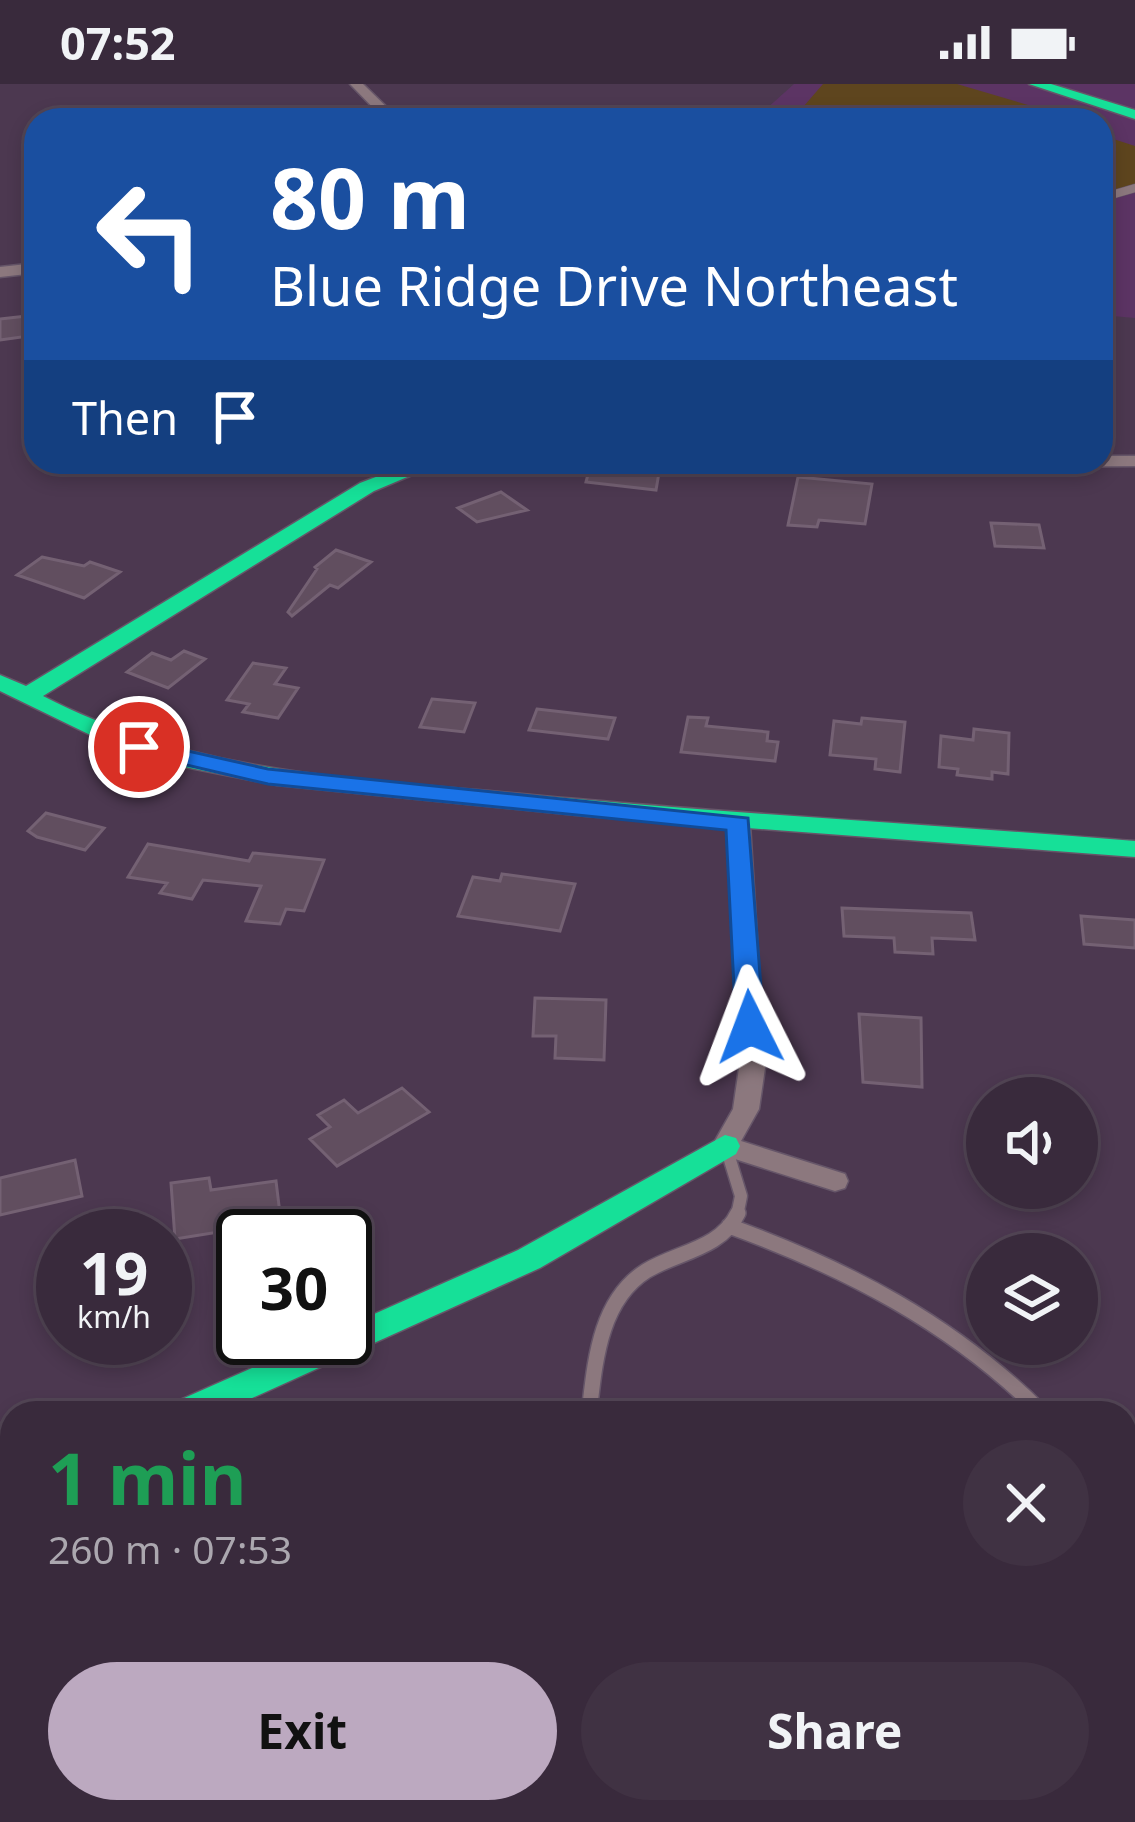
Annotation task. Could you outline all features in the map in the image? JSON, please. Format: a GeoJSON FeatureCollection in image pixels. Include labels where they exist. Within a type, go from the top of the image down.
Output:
{"type":"FeatureCollection","features":[{"type":"Feature","properties":{"kind":"street"},"geometry":{"type":"LineString","coordinates":[[356,84],[381,108]]}},
{"type":"Feature","properties":{"kind":"street"},"geometry":{"type":"LineString","coordinates":[[1036,84],[1113,108]]}},
{"type":"Feature","properties":{"kind":"street"},"geometry":{"type":"LineString","coordinates":[[28,695],[367,487],[401,474]]}},
{"type":"Feature","properties":{"kind":"street"},"geometry":{"type":"LineString","coordinates":[[0,682],[69,719],[139,747],[224,769],[739,824],[949,833],[1135,849]]}},
{"type":"Feature","properties":{"kind":"street"},"geometry":{"type":"LineString","coordinates":[[212,1401],[513,1270],[663,1188],[725,1146],[746,1109],[752,1068],[739,824]]}},
{"type":"Feature","properties":{"kind":"street"},"geometry":{"type":"LineString","coordinates":[[725,1146],[835,1181]]}},
{"type":"Feature","properties":{"kind":"lane"},"geometry":{"type":"LineString","coordinates":[[591,1401],[600,1326],[632,1282],[658,1261],[717,1239],[729,1226],[742,1199],[725,1146]]}},
{"type":"Feature","properties":{"kind":"lane"},"geometry":{"type":"LineString","coordinates":[[729,1226],[833,1266],[918,1311],[1010,1378],[1031,1401]]}},
{"type":"Feature","properties":{"kind":"shaded area"},"geometry":{"type":"Polygon","coordinates":[[[794,84],[1135,84],[1135,318],[1113,316],[1113,108],[767,108],[794,84]]]}},
{"type":"Feature","properties":{"kind":"shaded area"},"geometry":{"type":"Polygon","coordinates":[[[823,84],[957,84],[1038,108],[802,108],[823,84]]]}},
{"type":"Feature","properties":{"kind":"shaded area"},"geometry":{"type":"Polygon","coordinates":[[[1113,139],[1135,146],[1135,184],[1113,190],[1113,139]]]}},
{"type":"Feature","properties":{"kind":"building"},"geometry":{"type":"Polygon","coordinates":[[[24,316],[24,337],[0,340],[0,319],[24,316]]]}},
{"type":"Feature","properties":{"kind":"building"},"geometry":{"type":"Polygon","coordinates":[[[588,474],[659,474],[656,490],[586,482],[588,474]]]}},
{"type":"Feature","properties":{"kind":"building"},"geometry":{"type":"Polygon","coordinates":[[[798,477],[872,484],[865,524],[819,520],[817,527],[788,525],[798,477]]]}},
{"type":"Feature","properties":{"kind":"building"},"geometry":{"type":"Polygon","coordinates":[[[501,492],[527,510],[477,522],[458,508],[501,492]]]}},
{"type":"Feature","properties":{"kind":"building"},"geometry":{"type":"Polygon","coordinates":[[[991,523],[1039,525],[1044,548],[995,546],[991,523]]]}},
{"type":"Feature","properties":{"kind":"building"},"geometry":{"type":"Polygon","coordinates":[[[336,550],[371,562],[338,588],[330,585],[292,616],[288,612],[315,567],[336,550]]]}},
{"type":"Feature","properties":{"kind":"building"},"geometry":{"type":"Polygon","coordinates":[[[42,557],[84,566],[90,562],[120,572],[84,598],[17,575],[42,557]]]}},
{"type":"Feature","properties":{"kind":"building"},"geometry":{"type":"Polygon","coordinates":[[[184,651],[205,659],[168,688],[127,672],[152,653],[171,660],[184,651]]]}},
{"type":"Feature","properties":{"kind":"building"},"geometry":{"type":"Polygon","coordinates":[[[253,663],[286,668],[275,684],[298,688],[278,718],[243,712],[249,704],[227,700],[253,663]]]}},
{"type":"Feature","properties":{"kind":"building"},"geometry":{"type":"Polygon","coordinates":[[[432,699],[475,703],[464,732],[420,727],[432,699]]]}},
{"type":"Feature","properties":{"kind":"building"},"geometry":{"type":"Polygon","coordinates":[[[537,709],[615,718],[608,739],[529,730],[537,709]]]}},
{"type":"Feature","properties":{"kind":"building"},"geometry":{"type":"Polygon","coordinates":[[[688,717],[708,718],[706,726],[768,732],[767,741],[778,742],[775,761],[681,752],[688,717]]]}},
{"type":"Feature","properties":{"kind":"building"},"geometry":{"type":"Polygon","coordinates":[[[862,718],[905,722],[900,772],[875,769],[876,759],[830,755],[834,721],[861,724],[862,718]]]}},
{"type":"Feature","properties":{"kind":"building"},"geometry":{"type":"Polygon","coordinates":[[[974,729],[1009,733],[1008,774],[992,772],[992,779],[957,775],[958,769],[939,767],[941,736],[973,740],[974,729]]]}},
{"type":"Feature","properties":{"kind":"building"},"geometry":{"type":"Polygon","coordinates":[[[46,813],[104,828],[85,850],[28,831],[46,813]]]}},
{"type":"Feature","properties":{"kind":"building"},"geometry":{"type":"Polygon","coordinates":[[[148,844],[249,861],[253,853],[324,860],[304,911],[286,909],[280,924],[246,921],[261,886],[203,880],[192,899],[160,893],[167,883],[128,877],[148,844]]]}},
{"type":"Feature","properties":{"kind":"building"},"geometry":{"type":"Polygon","coordinates":[[[502,874],[575,884],[560,931],[458,916],[473,877],[500,881],[502,874]]]}},
{"type":"Feature","properties":{"kind":"building"},"geometry":{"type":"Polygon","coordinates":[[[842,908],[971,913],[975,940],[932,938],[933,954],[895,952],[894,938],[844,936],[842,908]]]}},
{"type":"Feature","properties":{"kind":"building"},"geometry":{"type":"Polygon","coordinates":[[[1081,916],[1135,920],[1135,948],[1084,944],[1081,916]]]}},
{"type":"Feature","properties":{"kind":"building"},"geometry":{"type":"Polygon","coordinates":[[[535,998],[606,1000],[604,1060],[555,1058],[556,1036],[533,1036],[535,998]]]}},
{"type":"Feature","properties":{"kind":"building"},"geometry":{"type":"Polygon","coordinates":[[[859,1014],[921,1018],[922,1087],[863,1082],[859,1014]]]}},
{"type":"Feature","properties":{"kind":"building"},"geometry":{"type":"Polygon","coordinates":[[[402,1088],[429,1112],[337,1166],[310,1139],[330,1127],[318,1115],[344,1100],[358,1113],[402,1088]]]}},
{"type":"Feature","properties":{"kind":"building"},"geometry":{"type":"Polygon","coordinates":[[[75,1160],[82,1196],[0,1215],[0,1178],[75,1160]]]}},
{"type":"Feature","properties":{"kind":"building"},"geometry":{"type":"Polygon","coordinates":[[[209,1178],[211,1190],[276,1181],[279,1209],[216,1209],[216,1232],[192,1236],[192,1209],[173,1209],[171,1183],[209,1178]]]}},
{"type":"Feature","properties":{"kind":"traffic: fast"},"geometry":{"type":"LineString","coordinates":[[1036,84],[1113,108]]}},
{"type":"Feature","properties":{"kind":"traffic: fast"},"geometry":{"type":"LineString","coordinates":[[1113,108],[1135,115]]}},
{"type":"Feature","properties":{"kind":"traffic: fast"},"geometry":{"type":"LineString","coordinates":[[28,695],[367,487],[401,474]]}},
{"type":"Feature","properties":{"kind":"traffic: fast"},"geometry":{"type":"LineString","coordinates":[[0,682],[122,741],[277,777],[587,808],[1135,849]]}},
{"type":"Feature","properties":{"kind":"traffic: fast"},"geometry":{"type":"LineString","coordinates":[[212,1401],[529,1259],[725,1146]]}},
{"type":"Feature","properties":{"kind":"route"},"geometry":{"type":"LineString","coordinates":[[139,747],[268,777],[739,824],[750,1027]]}}]}
